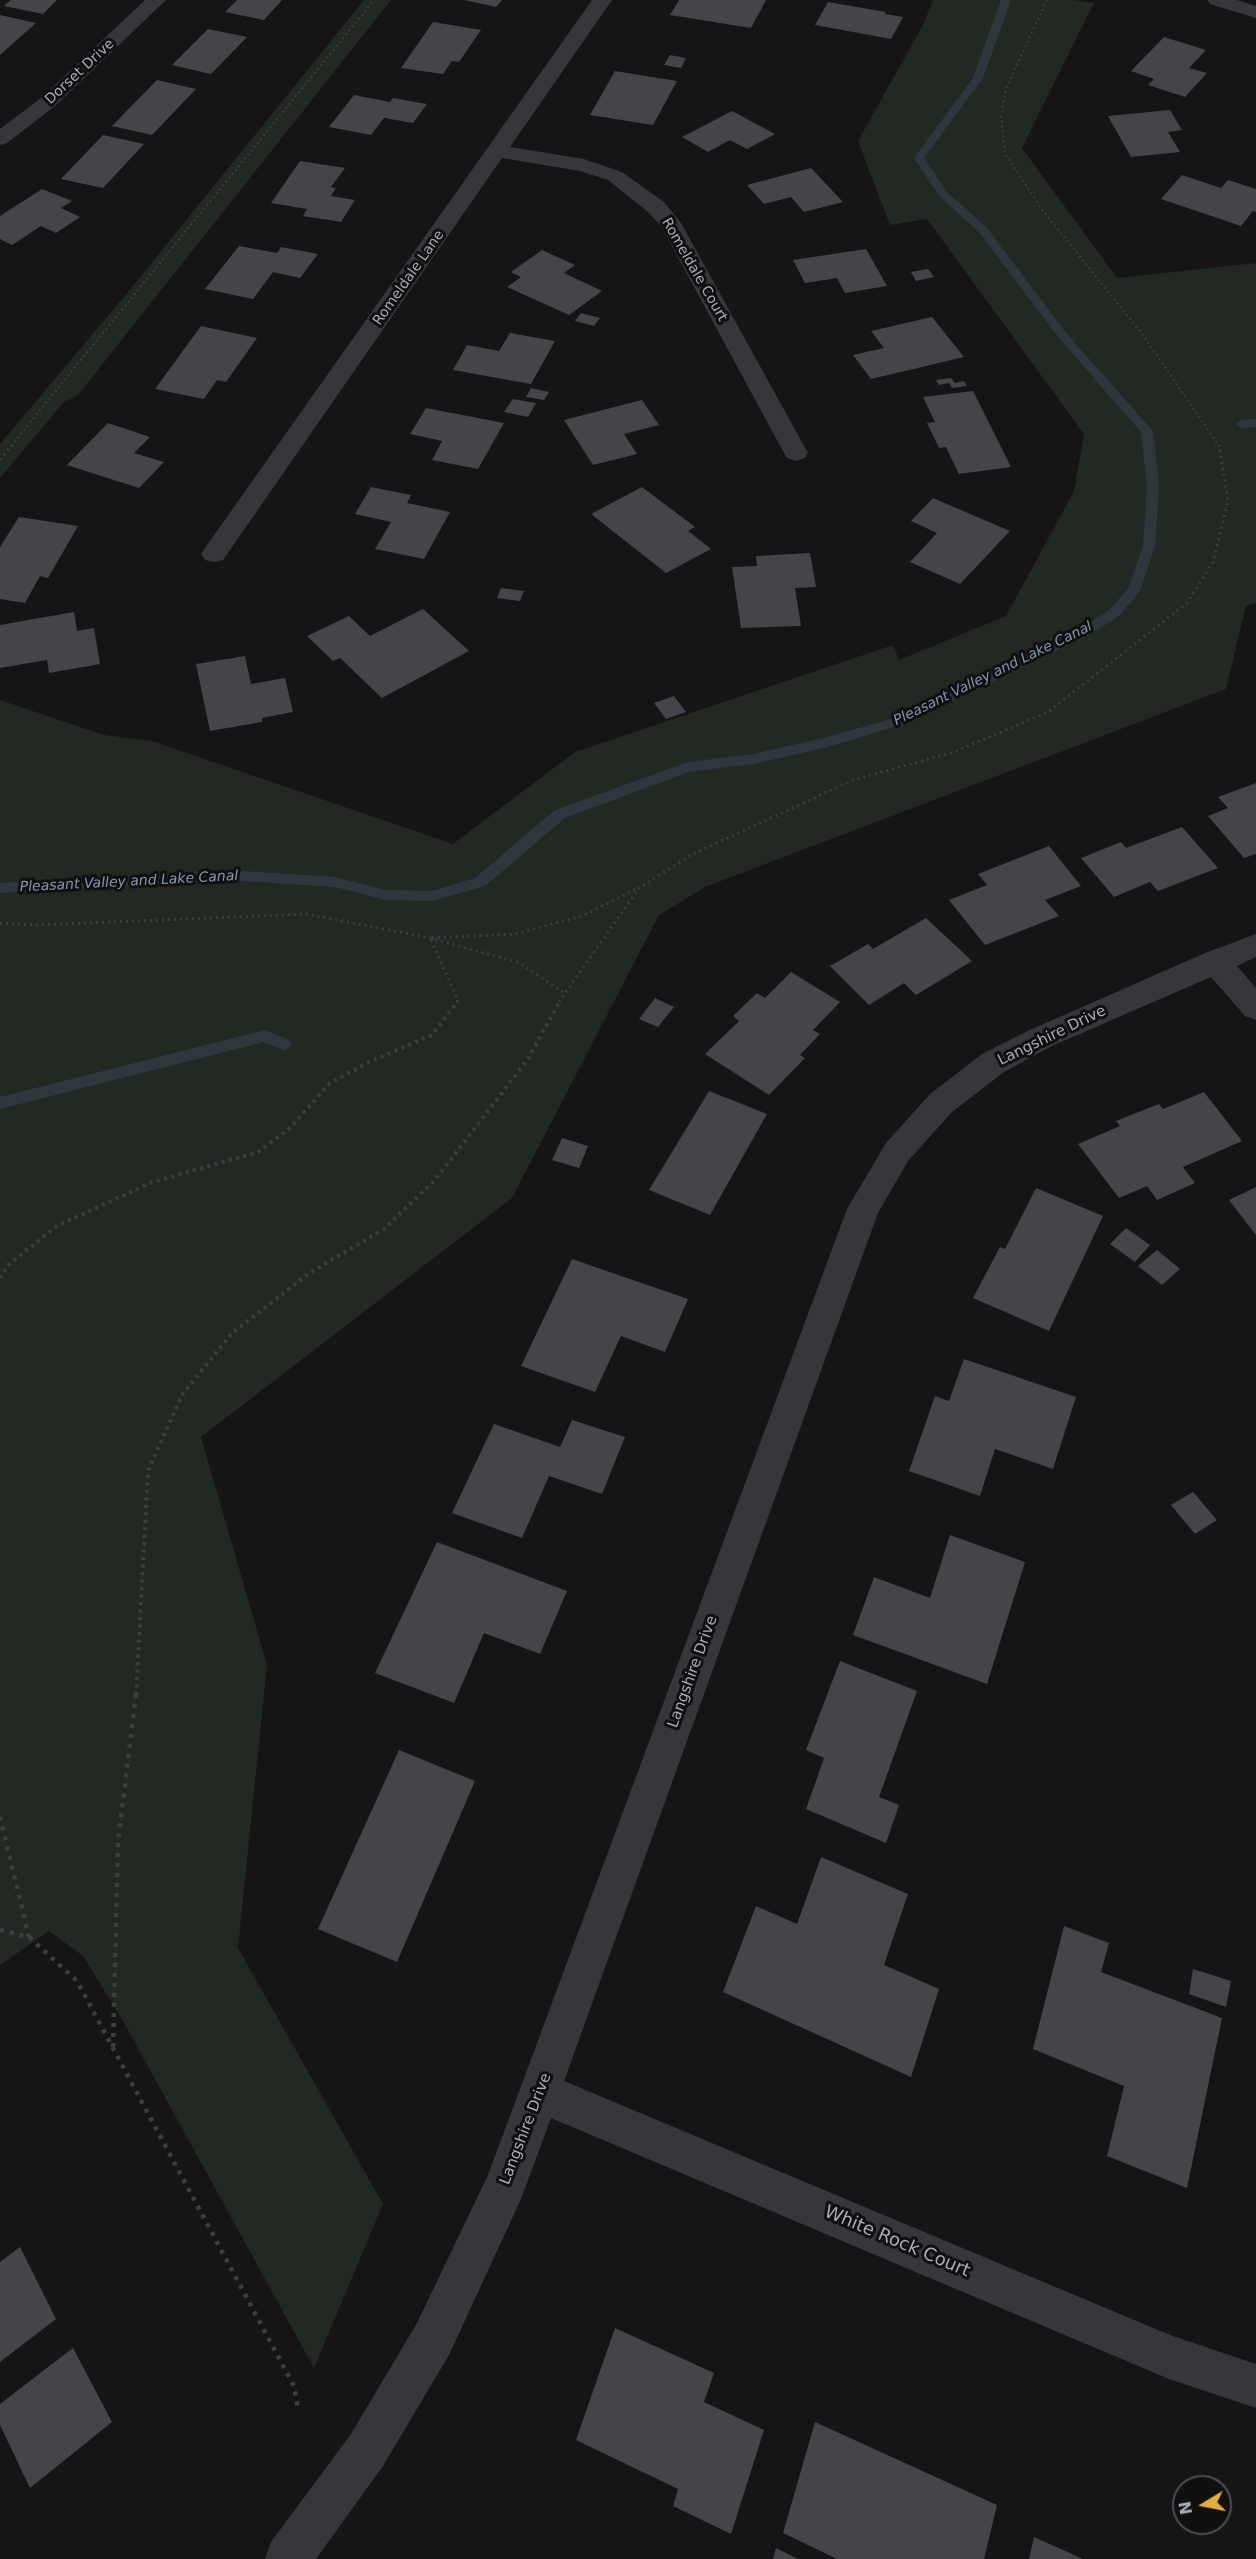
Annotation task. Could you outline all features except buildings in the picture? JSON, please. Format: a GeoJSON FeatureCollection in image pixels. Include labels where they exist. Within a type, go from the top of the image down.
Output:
{"type":"FeatureCollection","features":[{"type":"Feature","properties":{"kind":"street","name":"Dorset Drive"},"geometry":{"type":"LineString","coordinates":[[0,139],[48,102],[156,0]]}},
{"type":"Feature","properties":{"kind":"street","name":"Romeldale Lane"},"geometry":{"type":"LineString","coordinates":[[214,554],[602,0]]}},
{"type":"Feature","properties":{"kind":"street"},"geometry":{"type":"LineString","coordinates":[[1217,0],[1254,9]]}},
{"type":"Feature","properties":{"kind":"street","name":"Romeldale Court"},"geometry":{"type":"LineString","coordinates":[[498,151],[584,165],[605,172],[625,182],[656,207],[670,223],[796,453]]}},
{"type":"Feature","properties":{"kind":"street","name":"Langshire Drive"},"geometry":{"type":"LineString","coordinates":[[288,2559],[367,2450],[433,2339],[506,2184],[863,1209],[897,1152],[941,1103],[993,1063],[1041,1038],[1256,945]]}},
{"type":"Feature","properties":{"kind":"street"},"geometry":{"type":"LineString","coordinates":[[1215,961],[1256,1008]]}},
{"type":"Feature","properties":{"kind":"street","name":"White Rock Court"},"geometry":{"type":"LineString","coordinates":[[540,2092],[1169,2357],[1256,2386]]}},
{"type":"Feature","properties":{"kind":"path"},"geometry":{"type":"LineString","coordinates":[[0,460],[374,0]]}},
{"type":"Feature","properties":{"kind":"path"},"geometry":{"type":"LineString","coordinates":[[430,938],[515,934],[582,916],[639,888],[691,855],[853,780],[954,752],[1048,712],[1187,603],[1213,562],[1228,501],[1219,444],[1143,335],[1044,212],[1005,154],[1001,116],[1006,88],[1047,0]]}},
{"type":"Feature","properties":{"kind":"path"},"geometry":{"type":"LineString","coordinates":[[113,2047],[118,1842],[136,1697],[148,1471],[182,1395],[232,1333],[311,1272],[384,1229],[435,1180],[528,1059],[564,993],[639,888]]}},
{"type":"Feature","properties":{"kind":"path"},"geometry":{"type":"LineString","coordinates":[[0,923],[36,925],[307,914],[430,938],[520,963],[564,993]]}},
{"type":"Feature","properties":{"kind":"path"},"geometry":{"type":"LineString","coordinates":[[0,1278],[8,1265],[57,1226],[150,1183],[258,1152],[289,1130],[330,1083],[369,1062],[432,1035],[458,1000],[430,938]]}},
{"type":"Feature","properties":{"kind":"path"},"geometry":{"type":"LineString","coordinates":[[0,1817],[29,1937]]}},
{"type":"Feature","properties":{"kind":"path"},"geometry":{"type":"LineString","coordinates":[[0,1930],[29,1937],[76,1980],[294,2386],[298,2409]]}},
{"type":"Feature","properties":{"kind":"shaded area"},"geometry":{"type":"Polygon","coordinates":[[[364,0],[391,0],[78,395],[64,402],[0,478],[0,444],[133,286],[364,0]]]}},
{"type":"Feature","properties":{"kind":"shaded area"},"geometry":{"type":"Polygon","coordinates":[[[933,0],[1074,0],[1094,3],[1022,148],[1117,278],[1256,263],[1256,603],[1246,606],[1226,689],[705,887],[659,915],[512,1198],[201,1437],[267,1665],[238,1948],[383,2204],[314,2368],[123,2021],[83,1956],[49,1931],[0,1965],[0,700],[104,735],[152,741],[453,844],[575,752],[893,645],[899,660],[1006,616],[1074,491],[1084,434],[927,219],[890,225],[858,141],[923,25],[933,0]]]}},
{"type":"Feature","properties":{"kind":"waterway","name":"Pleasant Valley and Lake Canal"},"geometry":{"type":"LineString","coordinates":[[0,888],[228,875],[335,882],[386,895],[432,896],[480,882],[560,814],[688,767],[753,759],[824,743],[896,722],[1083,633],[1114,613],[1134,591],[1149,546],[1153,487],[1147,431],[1063,336],[983,230],[944,195],[919,158],[978,78],[1006,0]]}},
{"type":"Feature","properties":{"kind":"waterway"},"geometry":{"type":"LineString","coordinates":[[1242,424],[1256,423]]}},
{"type":"Feature","properties":{"kind":"waterway"},"geometry":{"type":"LineString","coordinates":[[0,1103],[265,1036],[284,1044]]}}]}
